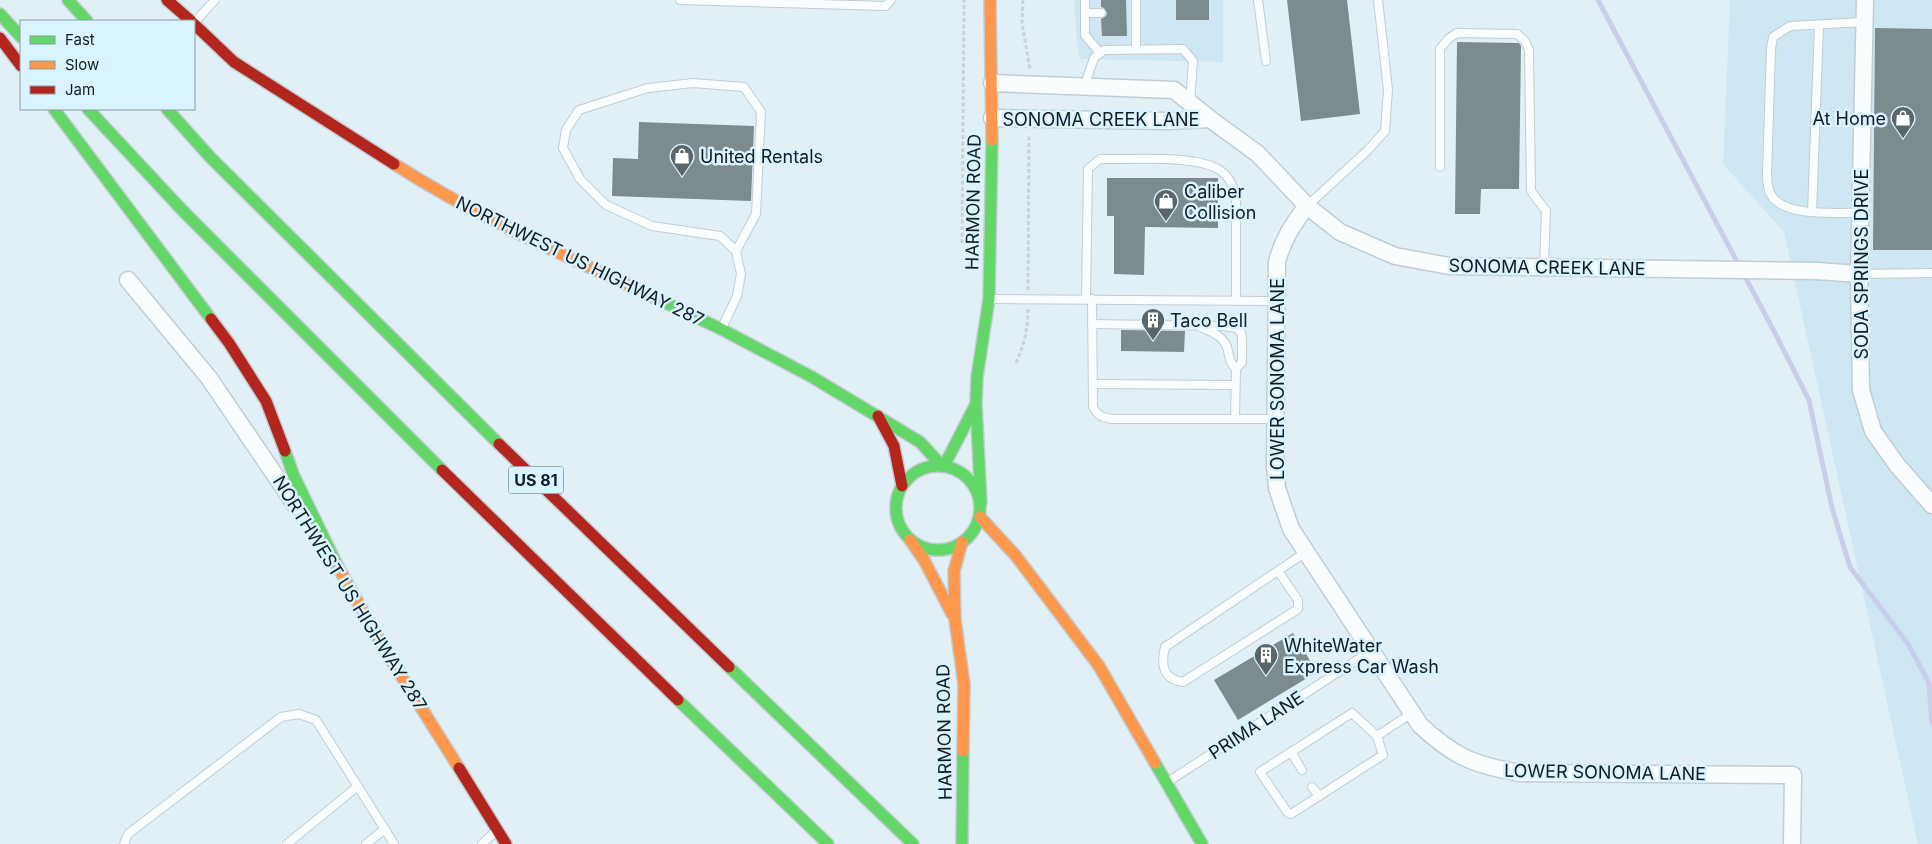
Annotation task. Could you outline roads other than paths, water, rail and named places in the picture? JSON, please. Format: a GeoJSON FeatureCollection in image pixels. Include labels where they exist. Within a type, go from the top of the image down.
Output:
{"type":"FeatureCollection","features":[{"type":"Feature","properties":{"kind":"main road"},"geometry":{"type":"LineString","coordinates":[[68,0],[86,20]]}},
{"type":"Feature","properties":{"kind":"main road","name":"NORTHWEST US HIGHWAY 287"},"geometry":{"type":"LineString","coordinates":[[167,0],[190,20]]}},
{"type":"Feature","properties":{"kind":"main road","name":"HARMON ROAD"},"geometry":{"type":"LineString","coordinates":[[980,503],[976,404],[977,377],[989,299],[992,118],[990,0]]}},
{"type":"Feature","properties":{"kind":"main road"},"geometry":{"type":"LineString","coordinates":[[0,14],[20,36]]}},
{"type":"Feature","properties":{"kind":"main road","name":"NORTHWEST US HIGHWAY 287"},"geometry":{"type":"LineString","coordinates":[[195,25],[234,62],[402,169],[528,239],[721,329],[812,377],[920,442],[943,466]]}},
{"type":"Feature","properties":{"kind":"main road"},"geometry":{"type":"LineString","coordinates":[[0,38],[20,65]]}},
{"type":"Feature","properties":{"kind":"main road"},"geometry":{"type":"LineString","coordinates":[[55,110],[229,343],[251,376],[266,401],[294,474],[338,567]]}},
{"type":"Feature","properties":{"kind":"main road"},"geometry":{"type":"LineString","coordinates":[[89,110],[183,211],[496,526],[828,844]]}},
{"type":"Feature","properties":{"kind":"main road","name":"US 81"},"geometry":{"type":"LineString","coordinates":[[167,110],[218,165],[464,410],[913,844]]}},
{"type":"Feature","properties":{"kind":"main road","name":"HARMON ROAD"},"geometry":{"type":"LineString","coordinates":[[943,466],[976,404]]}},
{"type":"Feature","properties":{"kind":"main road"},"geometry":{"type":"LineString","coordinates":[[877,415],[894,446],[902,486]]}},
{"type":"Feature","properties":{"kind":"main road"},"geometry":{"type":"LineString","coordinates":[[943,466],[958,470],[969,478],[977,489],[980,517],[976,527],[962,542],[946,549],[929,549],[909,538],[902,529],[897,516],[897,500],[902,486],[912,474],[926,467],[943,466]]}},
{"type":"Feature","properties":{"kind":"main road"},"geometry":{"type":"LineString","coordinates":[[980,517],[1016,556],[1099,666],[1202,844]]}},
{"type":"Feature","properties":{"kind":"main road","name":"HARMON ROAD"},"geometry":{"type":"LineString","coordinates":[[902,529],[924,560],[955,620]]}},
{"type":"Feature","properties":{"kind":"main road","name":"HARMON ROAD"},"geometry":{"type":"LineString","coordinates":[[962,542],[954,572],[955,620],[964,699],[962,844]]}},
{"type":"Feature","properties":{"kind":"main road","name":"NORTHWEST US HIGHWAY 287"},"geometry":{"type":"LineString","coordinates":[[338,567],[380,642],[506,844]]}},
{"type":"Feature","properties":{"kind":"street","name":"SODA SPRINGS DRIVE"},"geometry":{"type":"LineString","coordinates":[[1865,0],[1859,274],[1860,390],[1873,431],[1897,465],[1932,505]]}},
{"type":"Feature","properties":{"kind":"street","name":"SONOMA CREEK LANE"},"geometry":{"type":"LineString","coordinates":[[992,83],[1174,90],[1210,120],[1258,154],[1307,206],[1340,232],[1395,256],[1449,266],[1817,271],[1859,274]]}},
{"type":"Feature","properties":{"kind":"street","name":"SONOMA CREEK LANE"},"geometry":{"type":"LineString","coordinates":[[992,118],[1210,120]]}},
{"type":"Feature","properties":{"kind":"street","name":"LOWER SONOMA LANE"},"geometry":{"type":"LineString","coordinates":[[1307,206],[1289,229],[1281,247],[1278,262],[1275,467],[1277,488],[1291,529],[1420,725],[1440,744],[1466,760],[1511,772],[1793,775],[1792,844]]}},
{"type":"Feature","properties":{"kind":"street","name":"NORTHWEST US HIGHWAY 287"},"geometry":{"type":"LineString","coordinates":[[128,280],[209,378],[338,567]]}},
{"type":"Feature","properties":{"kind":"lane"},"geometry":{"type":"LineString","coordinates":[[195,21],[215,0]]}},
{"type":"Feature","properties":{"kind":"lane"},"geometry":{"type":"LineString","coordinates":[[680,0],[886,6],[891,0]]}},
{"type":"Feature","properties":{"kind":"lane"},"geometry":{"type":"LineString","coordinates":[[1085,0],[1085,35],[1100,53]]}},
{"type":"Feature","properties":{"kind":"lane"},"geometry":{"type":"LineString","coordinates":[[1136,0],[1136,49]]}},
{"type":"Feature","properties":{"kind":"lane"},"geometry":{"type":"LineString","coordinates":[[1258,0],[1266,61]]}},
{"type":"Feature","properties":{"kind":"lane"},"geometry":{"type":"LineString","coordinates":[[1307,206],[1368,150],[1385,131],[1388,90],[1378,0]]}},
{"type":"Feature","properties":{"kind":"lane"},"geometry":{"type":"LineString","coordinates":[[1085,13],[1101,13]]}},
{"type":"Feature","properties":{"kind":"lane"},"geometry":{"type":"LineString","coordinates":[[1127,14],[1136,13]]}},
{"type":"Feature","properties":{"kind":"lane"},"geometry":{"type":"LineString","coordinates":[[1860,213],[1803,211],[1774,200],[1768,189],[1767,165],[1773,37],[1790,26],[1864,22]]}},
{"type":"Feature","properties":{"kind":"lane"},"geometry":{"type":"LineString","coordinates":[[1812,212],[1819,25]]}},
{"type":"Feature","properties":{"kind":"lane"},"geometry":{"type":"LineString","coordinates":[[1440,167],[1440,49],[1448,39],[1457,33],[1517,34],[1525,41],[1529,50],[1530,191],[1546,212],[1544,267]]}},
{"type":"Feature","properties":{"kind":"lane"},"geometry":{"type":"LineString","coordinates":[[1084,87],[1094,58],[1104,50],[1183,50],[1194,60],[1190,104]]}},
{"type":"Feature","properties":{"kind":"lane"},"geometry":{"type":"LineString","coordinates":[[721,329],[737,296],[741,274],[736,251],[720,236],[652,226],[606,205],[580,179],[563,148],[566,130],[579,110],[648,88],[693,83],[744,87],[761,112],[756,214],[736,251]]}},
{"type":"Feature","properties":{"kind":"lane"},"geometry":{"type":"LineString","coordinates":[[1236,300],[1236,197],[1231,182],[1222,172],[1210,165],[1193,160],[1100,159],[1088,169],[1089,299],[1092,324],[1093,406],[1096,413],[1112,419],[1276,419]]}},
{"type":"Feature","properties":{"kind":"lane","name":"SONOMA CREEK LANE"},"geometry":{"type":"LineString","coordinates":[[1859,274],[1932,273]]}},
{"type":"Feature","properties":{"kind":"lane"},"geometry":{"type":"LineString","coordinates":[[989,299],[1277,300]]}},
{"type":"Feature","properties":{"kind":"lane"},"geometry":{"type":"LineString","coordinates":[[1092,324],[1196,325],[1237,328],[1241,332],[1242,362],[1236,369],[1235,419]]}},
{"type":"Feature","properties":{"kind":"lane"},"geometry":{"type":"LineString","coordinates":[[1196,325],[1210,331],[1223,340],[1227,346],[1229,362],[1236,369]]}},
{"type":"Feature","properties":{"kind":"lane"},"geometry":{"type":"LineString","coordinates":[[1093,384],[1236,385]]}},
{"type":"Feature","properties":{"kind":"lane"},"geometry":{"type":"LineString","coordinates":[[1278,572],[1298,600],[1298,609],[1183,682],[1173,680],[1166,673],[1163,659],[1165,647],[1306,552]]}},
{"type":"Feature","properties":{"kind":"lane","name":"PRIMA LANE"},"geometry":{"type":"LineString","coordinates":[[1166,783],[1371,651]]}},
{"type":"Feature","properties":{"kind":"lane"},"geometry":{"type":"LineString","coordinates":[[1352,713],[1377,736],[1383,755],[1291,814],[1260,772],[1352,713]]}},
{"type":"Feature","properties":{"kind":"lane"},"geometry":{"type":"LineString","coordinates":[[1377,736],[1412,713]]}},
{"type":"Feature","properties":{"kind":"lane"},"geometry":{"type":"LineString","coordinates":[[124,844],[128,834],[281,717],[299,714],[316,720],[394,844]]}},
{"type":"Feature","properties":{"kind":"lane"},"geometry":{"type":"LineString","coordinates":[[1291,752],[1302,770]]}},
{"type":"Feature","properties":{"kind":"lane"},"geometry":{"type":"LineString","coordinates":[[287,844],[358,786]]}},
{"type":"Feature","properties":{"kind":"lane"},"geometry":{"type":"LineString","coordinates":[[1312,787],[1318,796]]}},
{"type":"Feature","properties":{"kind":"lane"},"geometry":{"type":"LineString","coordinates":[[366,844],[385,829]]}},
{"type":"Feature","properties":{"kind":"lane"},"geometry":{"type":"LineString","coordinates":[[482,844],[497,829]]}},
{"type":"Feature","properties":{"kind":"waterway"},"geometry":{"type":"LineString","coordinates":[[1598,0],[1809,400],[1832,508],[1850,567],[1908,644],[1929,683],[1932,723]]}},
{"type":"Feature","properties":{"kind":"place","name":"At Home"},"geometry":{"type":"Point","coordinates":[1903,139]}},
{"type":"Feature","properties":{"kind":"place","name":"United Rentals"},"geometry":{"type":"Point","coordinates":[682,177]}},
{"type":"Feature","properties":{"kind":"place","name":"Caliber Collision"},"geometry":{"type":"Point","coordinates":[1166,222]}},
{"type":"Feature","properties":{"kind":"place","name":"Taco Bell"},"geometry":{"type":"Point","coordinates":[1153,341]}},
{"type":"Feature","properties":{"kind":"place","name":"WhiteWater Express Car Wash"},"geometry":{"type":"Point","coordinates":[1266,676]}}]}
